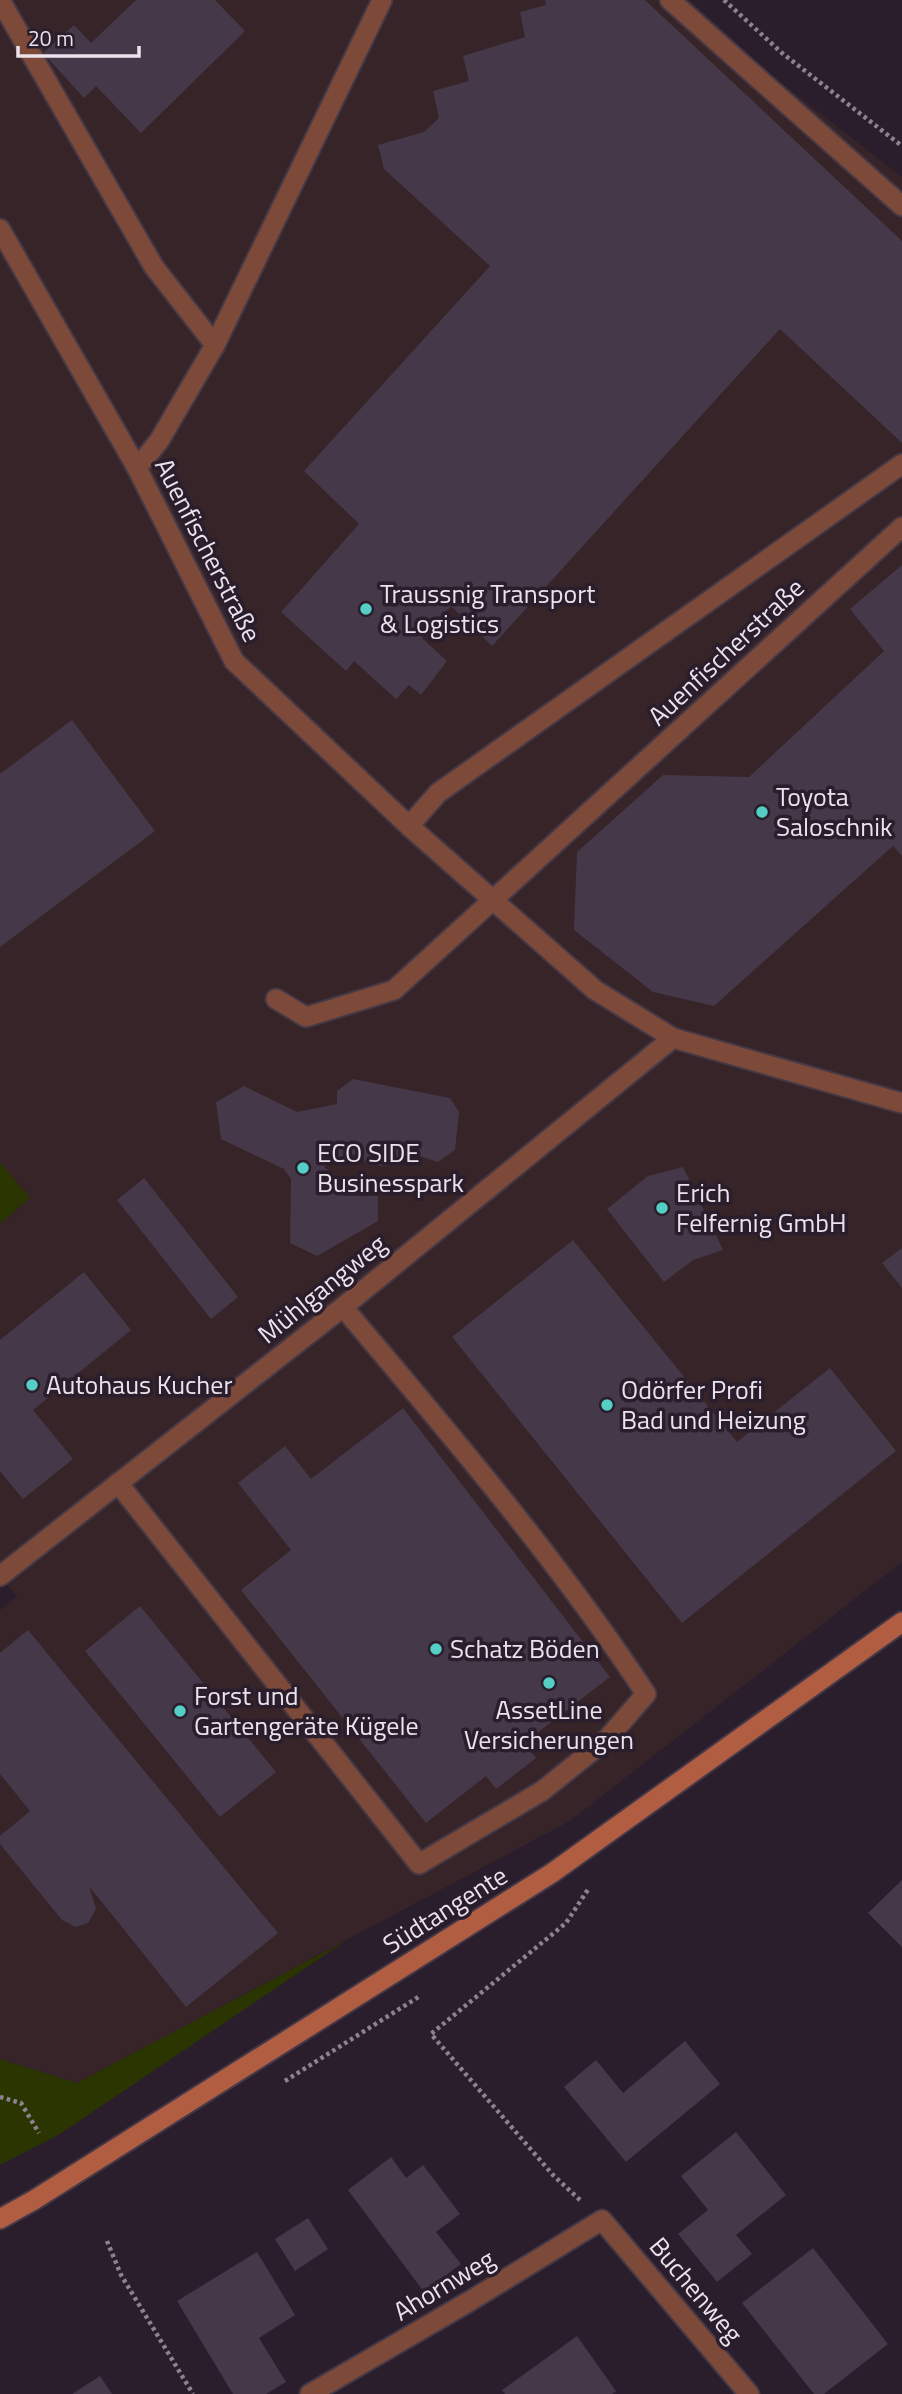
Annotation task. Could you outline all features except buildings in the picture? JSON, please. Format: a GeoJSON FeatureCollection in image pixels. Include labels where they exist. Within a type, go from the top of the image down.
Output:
{"type":"FeatureCollection","features":[{"type":"Feature","properties":{"kind":"main road","name":"Südtangente"},"geometry":{"type":"LineString","coordinates":[[0,2219],[552,1873],[902,1622]]}},
{"type":"Feature","properties":{"kind":"street"},"geometry":{"type":"LineString","coordinates":[[0,0],[154,267],[215,345]]}},
{"type":"Feature","properties":{"kind":"street"},"geometry":{"type":"LineString","coordinates":[[137,468],[159,441],[215,345],[382,0]]}},
{"type":"Feature","properties":{"kind":"street"},"geometry":{"type":"LineString","coordinates":[[670,0],[902,206]]}},
{"type":"Feature","properties":{"kind":"street","name":"Auenfischerstraße"},"geometry":{"type":"LineString","coordinates":[[0,229],[137,468],[234,661],[409,826],[595,990],[673,1038],[902,1103]]}},
{"type":"Feature","properties":{"kind":"street"},"geometry":{"type":"LineString","coordinates":[[409,826],[438,793],[902,464]]}},
{"type":"Feature","properties":{"kind":"street","name":"Auenfischerstraße"},"geometry":{"type":"LineString","coordinates":[[276,999],[306,1017],[394,990],[902,527]]}},
{"type":"Feature","properties":{"kind":"street","name":"Mühlgangweg"},"geometry":{"type":"LineString","coordinates":[[0,1576],[343,1307],[673,1038]]}},
{"type":"Feature","properties":{"kind":"street"},"geometry":{"type":"LineString","coordinates":[[118,1483],[419,1864],[542,1791],[607,1739],[646,1694],[597,1621],[448,1432],[343,1307]]}},
{"type":"Feature","properties":{"kind":"street","name":"Ahornweg"},"geometry":{"type":"LineString","coordinates":[[310,2394],[602,2220]]}},
{"type":"Feature","properties":{"kind":"street","name":"Buchenweg"},"geometry":{"type":"LineString","coordinates":[[602,2220],[749,2394]]}},
{"type":"Feature","properties":{"kind":"path"},"geometry":{"type":"LineString","coordinates":[[724,0],[782,53],[902,146]]}},
{"type":"Feature","properties":{"kind":"path"},"geometry":{"type":"LineString","coordinates":[[589,1888],[566,1923],[431,2034],[553,2175],[602,2220]]}},
{"type":"Feature","properties":{"kind":"path"},"geometry":{"type":"LineString","coordinates":[[0,2097],[21,2103],[39,2133]]}},
{"type":"Feature","properties":{"kind":"path"},"geometry":{"type":"LineString","coordinates":[[107,2241],[121,2275],[193,2394]]}},
{"type":"Feature","properties":{"kind":"shaded area"},"geometry":{"type":"Polygon","coordinates":[[[0,0],[690,0],[770,74],[902,177],[902,1562],[570,1821],[77,2083],[0,2059],[0,1610],[17,1596],[0,1577],[0,1224],[30,1198],[0,1162],[0,0]]]}},
{"type":"Feature","properties":{"kind":"green space"},"geometry":{"type":"Polygon","coordinates":[[[0,1162],[30,1198],[0,1224],[0,1162]]]}},
{"type":"Feature","properties":{"kind":"green space"},"geometry":{"type":"Polygon","coordinates":[[[347,1940],[60,2134],[0,2165],[0,2059],[77,2083],[347,1940]]]}},
{"type":"Feature","properties":{"kind":"place","name":"Traussnig Transport & Logistics"},"geometry":{"type":"Point","coordinates":[366,609]}},
{"type":"Feature","properties":{"kind":"place","name":"Toyota Saloschnik"},"geometry":{"type":"Point","coordinates":[762,812]}},
{"type":"Feature","properties":{"kind":"place","name":"ECO SIDE Businesspark"},"geometry":{"type":"Point","coordinates":[303,1168]}},
{"type":"Feature","properties":{"kind":"place","name":"Erich Felfernig GmbH"},"geometry":{"type":"Point","coordinates":[662,1208]}},
{"type":"Feature","properties":{"kind":"place","name":"Autohaus Kucher"},"geometry":{"type":"Point","coordinates":[32,1385]}},
{"type":"Feature","properties":{"kind":"place","name":"Odörfer Profi Bad und Heizung"},"geometry":{"type":"Point","coordinates":[607,1405]}},
{"type":"Feature","properties":{"kind":"place","name":"Schatz Böden"},"geometry":{"type":"Point","coordinates":[436,1649]}},
{"type":"Feature","properties":{"kind":"place","name":"AssetLine Versicherungen"},"geometry":{"type":"Point","coordinates":[549,1683]}},
{"type":"Feature","properties":{"kind":"place","name":"Forst und Gartengeräte Kügele"},"geometry":{"type":"Point","coordinates":[180,1711]}}]}
